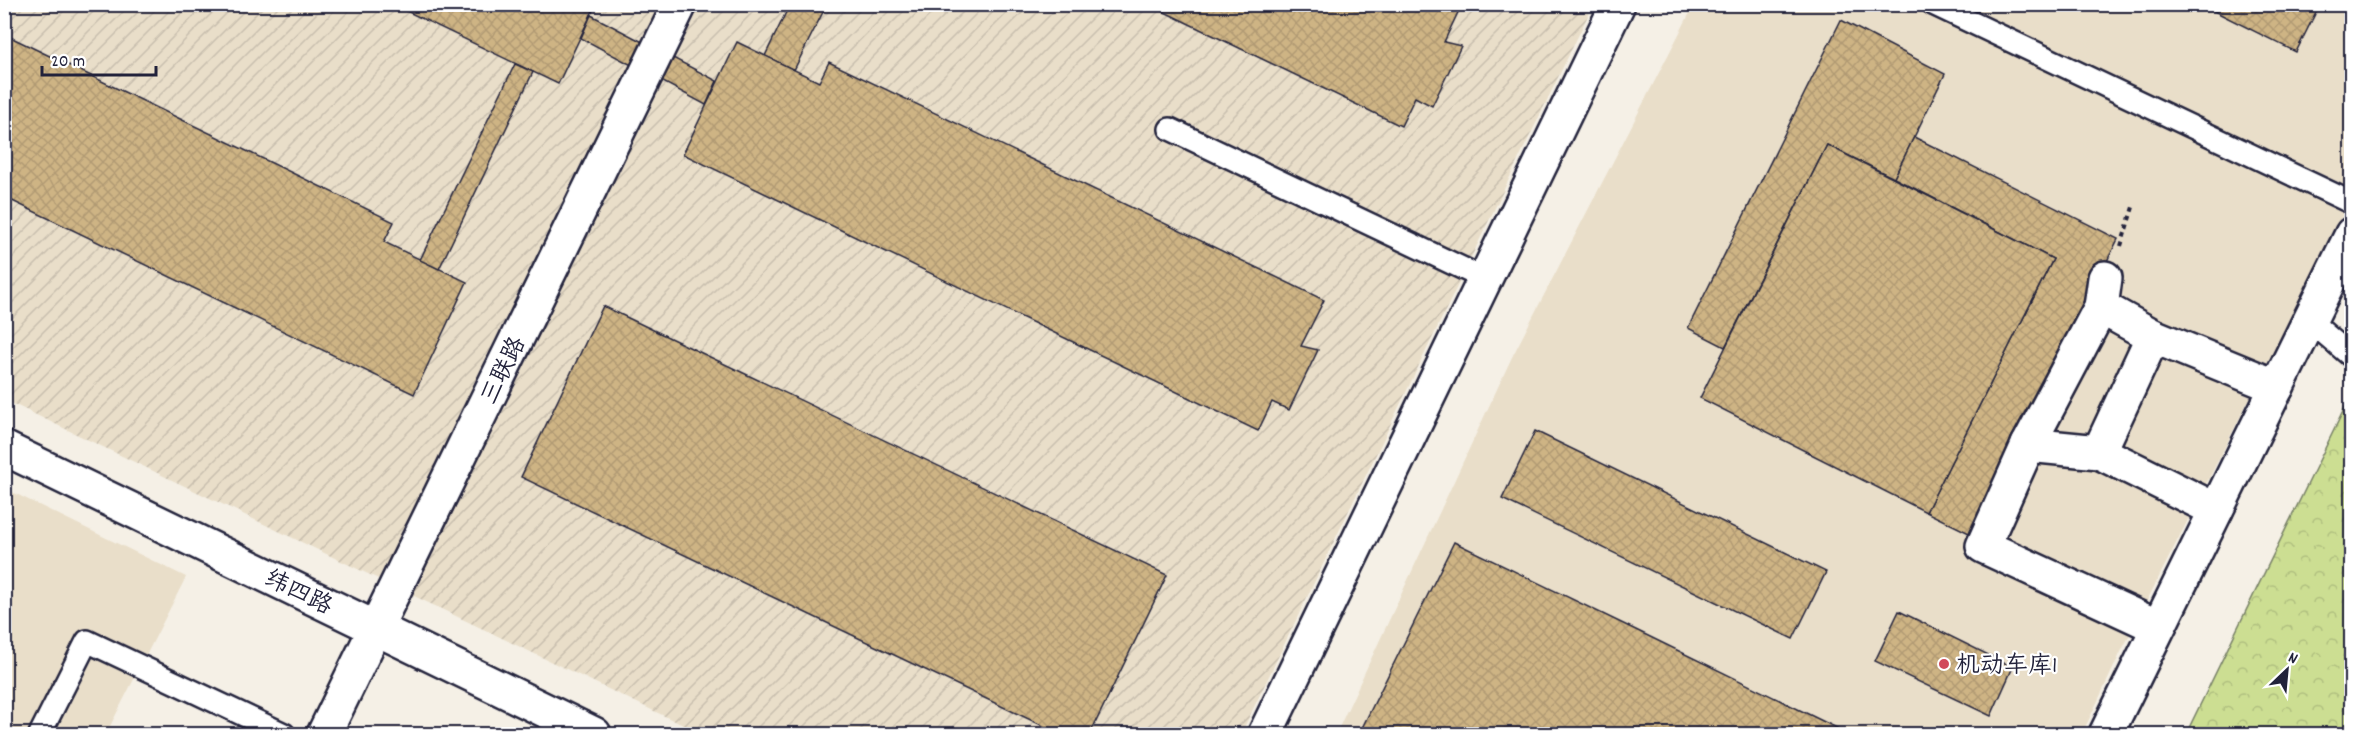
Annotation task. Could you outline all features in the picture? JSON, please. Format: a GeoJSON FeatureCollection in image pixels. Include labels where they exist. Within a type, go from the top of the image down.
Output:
{"type":"FeatureCollection","features":[{"type":"Feature","properties":{"kind":"street","name":"三联路"},"geometry":{"type":"LineString","coordinates":[[324,735],[680,4]]}},
{"type":"Feature","properties":{"kind":"street"},"geometry":{"type":"LineString","coordinates":[[1265,735],[1618,4]]}},
{"type":"Feature","properties":{"kind":"street"},"geometry":{"type":"LineString","coordinates":[[2106,735],[2309,320],[2348,252]]}},
{"type":"Feature","properties":{"kind":"street"},"geometry":{"type":"LineString","coordinates":[[2158,627],[1983,546],[2028,445],[2103,293],[2153,336],[2277,387]]}},
{"type":"Feature","properties":{"kind":"street"},"geometry":{"type":"LineString","coordinates":[[2099,452],[2153,336]]}},
{"type":"Feature","properties":{"kind":"street"},"geometry":{"type":"LineString","coordinates":[[2028,445],[2099,452],[2216,510]]}},
{"type":"Feature","properties":{"kind":"street","name":"纬四路"},"geometry":{"type":"LineString","coordinates":[[4,448],[594,735]]}},
{"type":"Feature","properties":{"kind":"lane"},"geometry":{"type":"LineString","coordinates":[[1934,4],[2352,203]]}},
{"type":"Feature","properties":{"kind":"lane"},"geometry":{"type":"LineString","coordinates":[[1170,129],[1485,279]]}},
{"type":"Feature","properties":{"kind":"lane"},"geometry":{"type":"LineString","coordinates":[[2309,320],[2352,357]]}},
{"type":"Feature","properties":{"kind":"lane"},"geometry":{"type":"LineString","coordinates":[[40,735],[87,641],[284,735]]}},
{"type":"Feature","properties":{"kind":"shaded area"},"geometry":{"type":"Polygon","coordinates":[[[4,5],[1593,5],[1241,734],[702,734],[5,400],[4,5]]]}},
{"type":"Feature","properties":{"kind":"shaded area"},"geometry":{"type":"Polygon","coordinates":[[[1694,5],[2351,5],[2351,198],[2120,654],[2082,734],[1336,734],[1512,357],[1694,5]]]}},
{"type":"Feature","properties":{"kind":"shaded area"},"geometry":{"type":"Polygon","coordinates":[[[4,488],[186,577],[106,734],[5,734],[4,488]]]}},
{"type":"Feature","properties":{"kind":"green space"},"geometry":{"type":"Polygon","coordinates":[[[2351,395],[2351,734],[2186,734],[2351,395]]]}},
{"type":"Feature","properties":{"kind":"building"},"geometry":{"type":"Polygon","coordinates":[[[392,4],[596,4],[558,84],[392,4]]]}},
{"type":"Feature","properties":{"kind":"building"},"geometry":{"type":"Polygon","coordinates":[[[790,4],[827,4],[794,70],[765,56],[790,4]]]}},
{"type":"Feature","properties":{"kind":"building"},"geometry":{"type":"Polygon","coordinates":[[[1148,4],[1462,4],[1444,42],[1461,46],[1432,106],[1415,97],[1401,126],[1148,4]]]}},
{"type":"Feature","properties":{"kind":"building"},"geometry":{"type":"Polygon","coordinates":[[[2200,4],[2320,4],[2296,52],[2200,4]]]}},
{"type":"Feature","properties":{"kind":"building"},"geometry":{"type":"Polygon","coordinates":[[[591,15],[717,81],[706,105],[581,38],[591,15]]]}},
{"type":"Feature","properties":{"kind":"building"},"geometry":{"type":"Polygon","coordinates":[[[1841,20],[1945,74],[1894,178],[1827,145],[1725,347],[1688,328],[1841,20]]]}},
{"type":"Feature","properties":{"kind":"building"},"geometry":{"type":"Polygon","coordinates":[[[4,34],[394,222],[384,242],[467,282],[414,394],[4,197],[4,34]]]}},
{"type":"Feature","properties":{"kind":"building"},"geometry":{"type":"Polygon","coordinates":[[[737,42],[819,82],[829,62],[1324,300],[1301,346],[1318,350],[1289,410],[1272,402],[1258,431],[683,154],[737,42]]]}},
{"type":"Feature","properties":{"kind":"building"},"geometry":{"type":"Polygon","coordinates":[[[515,64],[533,72],[439,269],[420,260],[515,64]]]}},
{"type":"Feature","properties":{"kind":"building"},"geometry":{"type":"Polygon","coordinates":[[[1914,137],[2118,239],[1971,534],[1926,512],[2053,259],[1894,178],[1914,137]]]}},
{"type":"Feature","properties":{"kind":"building"},"geometry":{"type":"Polygon","coordinates":[[[1827,145],[2053,259],[1926,512],[1700,398],[1827,145]]]}},
{"type":"Feature","properties":{"kind":"building"},"geometry":{"type":"Polygon","coordinates":[[[603,306],[1167,575],[1090,734],[1060,734],[521,477],[603,306]]]}},
{"type":"Feature","properties":{"kind":"building"},"geometry":{"type":"Polygon","coordinates":[[[1535,431],[1826,572],[1793,639],[1502,499],[1535,431]]]}},
{"type":"Feature","properties":{"kind":"building"},"geometry":{"type":"Polygon","coordinates":[[[1454,542],[1642,633],[1849,734],[1359,734],[1454,542]]]}},
{"type":"Feature","properties":{"kind":"building","name":"机动车库1"},"geometry":{"type":"Polygon","coordinates":[[[1899,611],[2013,667],[1991,716],[1875,661],[1899,611]]]}},
{"type":"Feature","properties":{"kind":"place","name":"机动车库1"},"geometry":{"type":"Point","coordinates":[1944,664]}}]}
